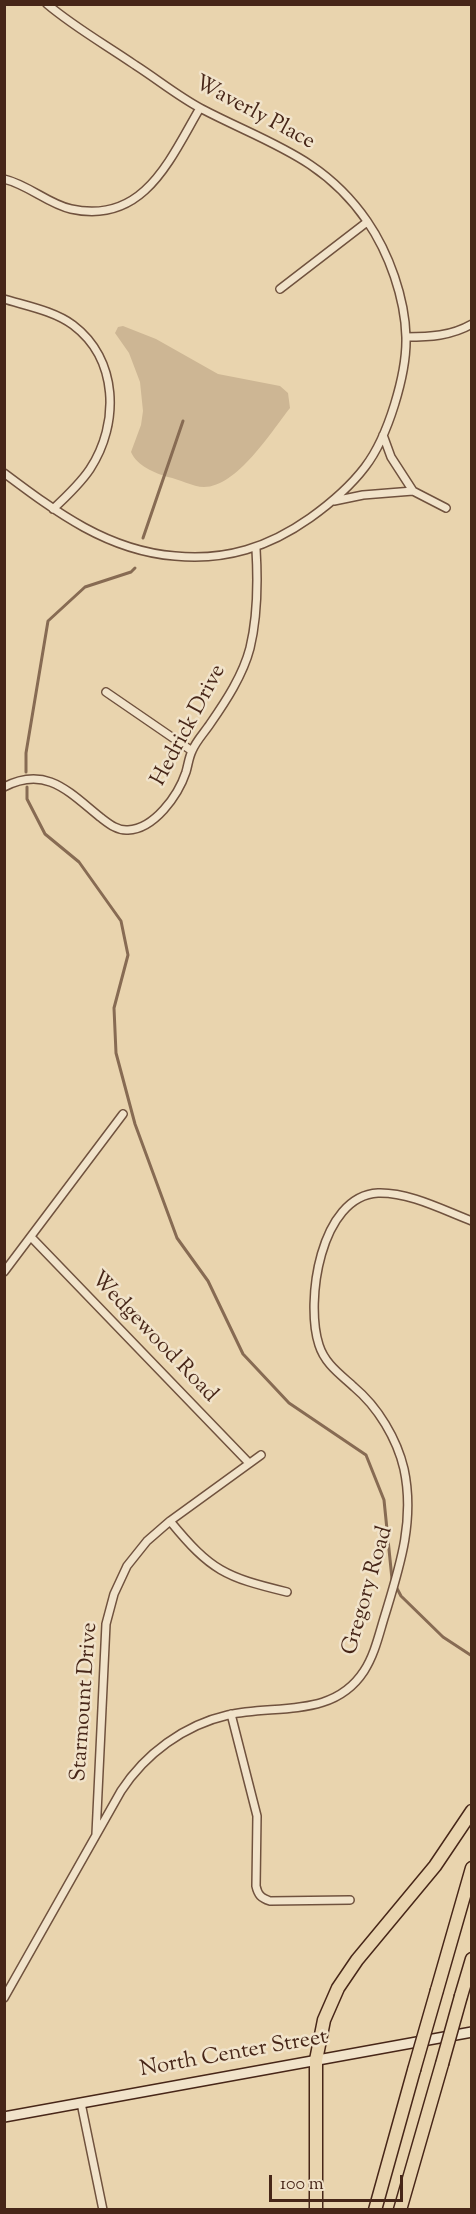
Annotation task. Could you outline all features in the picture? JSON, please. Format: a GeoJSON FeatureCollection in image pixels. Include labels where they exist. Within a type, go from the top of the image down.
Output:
{"type":"FeatureCollection","features":[{"type":"Feature","properties":{"kind":"highway"},"geometry":{"type":"LineString","coordinates":[[315,2210],[316,2060],[324,2020],[338,1988],[357,1960],[435,1866],[471,1811]]}},
{"type":"Feature","properties":{"kind":"highway"},"geometry":{"type":"LineString","coordinates":[[375,2210],[471,1868]]}},
{"type":"Feature","properties":{"kind":"highway"},"geometry":{"type":"LineString","coordinates":[[400,2210],[471,1959]]}},
{"type":"Feature","properties":{"kind":"main road","name":"North Center Street"},"geometry":{"type":"LineString","coordinates":[[4,2117],[471,2032]]}},
{"type":"Feature","properties":{"kind":"street","name":"Waverly Place"},"geometry":{"type":"LineString","coordinates":[[47,4],[58,14],[200,108],[296,154],[323,173],[339,188],[367,222],[386,253],[398,287],[406,337],[401,377],[383,435],[366,466],[334,501]]}},
{"type":"Feature","properties":{"kind":"street"},"geometry":{"type":"LineString","coordinates":[[4,179],[16,182],[55,204],[71,209],[93,212],[114,208],[134,200],[151,186],[165,168],[200,108]]}},
{"type":"Feature","properties":{"kind":"street"},"geometry":{"type":"LineString","coordinates":[[280,289],[367,222]]}},
{"type":"Feature","properties":{"kind":"street"},"geometry":{"type":"LineString","coordinates":[[4,299],[51,314],[71,324],[88,338],[102,357],[109,380],[110,410],[104,441],[90,469],[54,509]]}},
{"type":"Feature","properties":{"kind":"street"},"geometry":{"type":"LineString","coordinates":[[406,337],[435,337],[462,330],[471,324]]}},
{"type":"Feature","properties":{"kind":"street"},"geometry":{"type":"LineString","coordinates":[[383,435],[391,457],[412,491]]}},
{"type":"Feature","properties":{"kind":"street"},"geometry":{"type":"LineString","coordinates":[[4,473],[54,509],[93,533],[136,550],[176,557],[216,556],[256,549],[297,528],[334,501],[363,495],[412,491],[446,508]]}},
{"type":"Feature","properties":{"kind":"street","name":"Hedrick Drive"},"geometry":{"type":"LineString","coordinates":[[4,787],[17,781],[33,778],[50,781],[65,789],[110,825],[125,831],[141,829],[160,814],[175,795],[186,774],[192,751],[224,704],[249,650],[258,585],[256,549]]}},
{"type":"Feature","properties":{"kind":"street"},"geometry":{"type":"LineString","coordinates":[[106,692],[192,751]]}},
{"type":"Feature","properties":{"kind":"street"},"geometry":{"type":"LineString","coordinates":[[4,1272],[123,1114]]}},
{"type":"Feature","properties":{"kind":"street","name":"Gregory Road"},"geometry":{"type":"LineString","coordinates":[[4,1998],[121,1791],[133,1772],[149,1756],[197,1726],[231,1714],[302,1708],[326,1702],[347,1690],[364,1672],[374,1650],[401,1562],[408,1531],[409,1499],[403,1468],[393,1438],[376,1411],[355,1387],[334,1369],[319,1346],[313,1314],[315,1282],[322,1251],[336,1222],[346,1208],[360,1198],[377,1193],[394,1194],[471,1221]]}},
{"type":"Feature","properties":{"kind":"street","name":"Wedgewood Road"},"geometry":{"type":"LineString","coordinates":[[31,1237],[249,1463]]}},
{"type":"Feature","properties":{"kind":"street","name":"Starmount Drive"},"geometry":{"type":"LineString","coordinates":[[96,1838],[106,1624],[114,1594],[128,1566],[147,1541],[170,1521],[261,1455]]}},
{"type":"Feature","properties":{"kind":"street"},"geometry":{"type":"LineString","coordinates":[[170,1521],[207,1562],[228,1575],[287,1592]]}},
{"type":"Feature","properties":{"kind":"street"},"geometry":{"type":"LineString","coordinates":[[231,1714],[257,1816],[256,1886],[258,1894],[270,1901],[350,1900]]}},
{"type":"Feature","properties":{"kind":"street"},"geometry":{"type":"LineString","coordinates":[[81,2103],[103,2210]]}},
{"type":"Feature","properties":{"kind":"shaded area"},"geometry":{"type":"Polygon","coordinates":[[[123,326],[156,339],[218,374],[280,386],[288,393],[290,408],[263,444],[241,468],[216,485],[195,486],[152,471],[137,461],[131,452],[141,425],[143,411],[140,382],[129,353],[115,333],[118,327],[123,326]]]}},
{"type":"Feature","properties":{"kind":"waterway"},"geometry":{"type":"LineString","coordinates":[[143,538],[183,421]]}},
{"type":"Feature","properties":{"kind":"waterway"},"geometry":{"type":"LineString","coordinates":[[26,772],[26,753],[48,621],[85,587],[131,572],[135,568]]}},
{"type":"Feature","properties":{"kind":"waterway"},"geometry":{"type":"LineString","coordinates":[[27,787],[27,799],[45,834],[79,862],[121,921],[128,955],[114,1008],[116,1053],[135,1124],[177,1238],[208,1281],[243,1354],[289,1403],[366,1455],[384,1500],[392,1579],[401,1596],[443,1637],[472,1656]]}}]}
